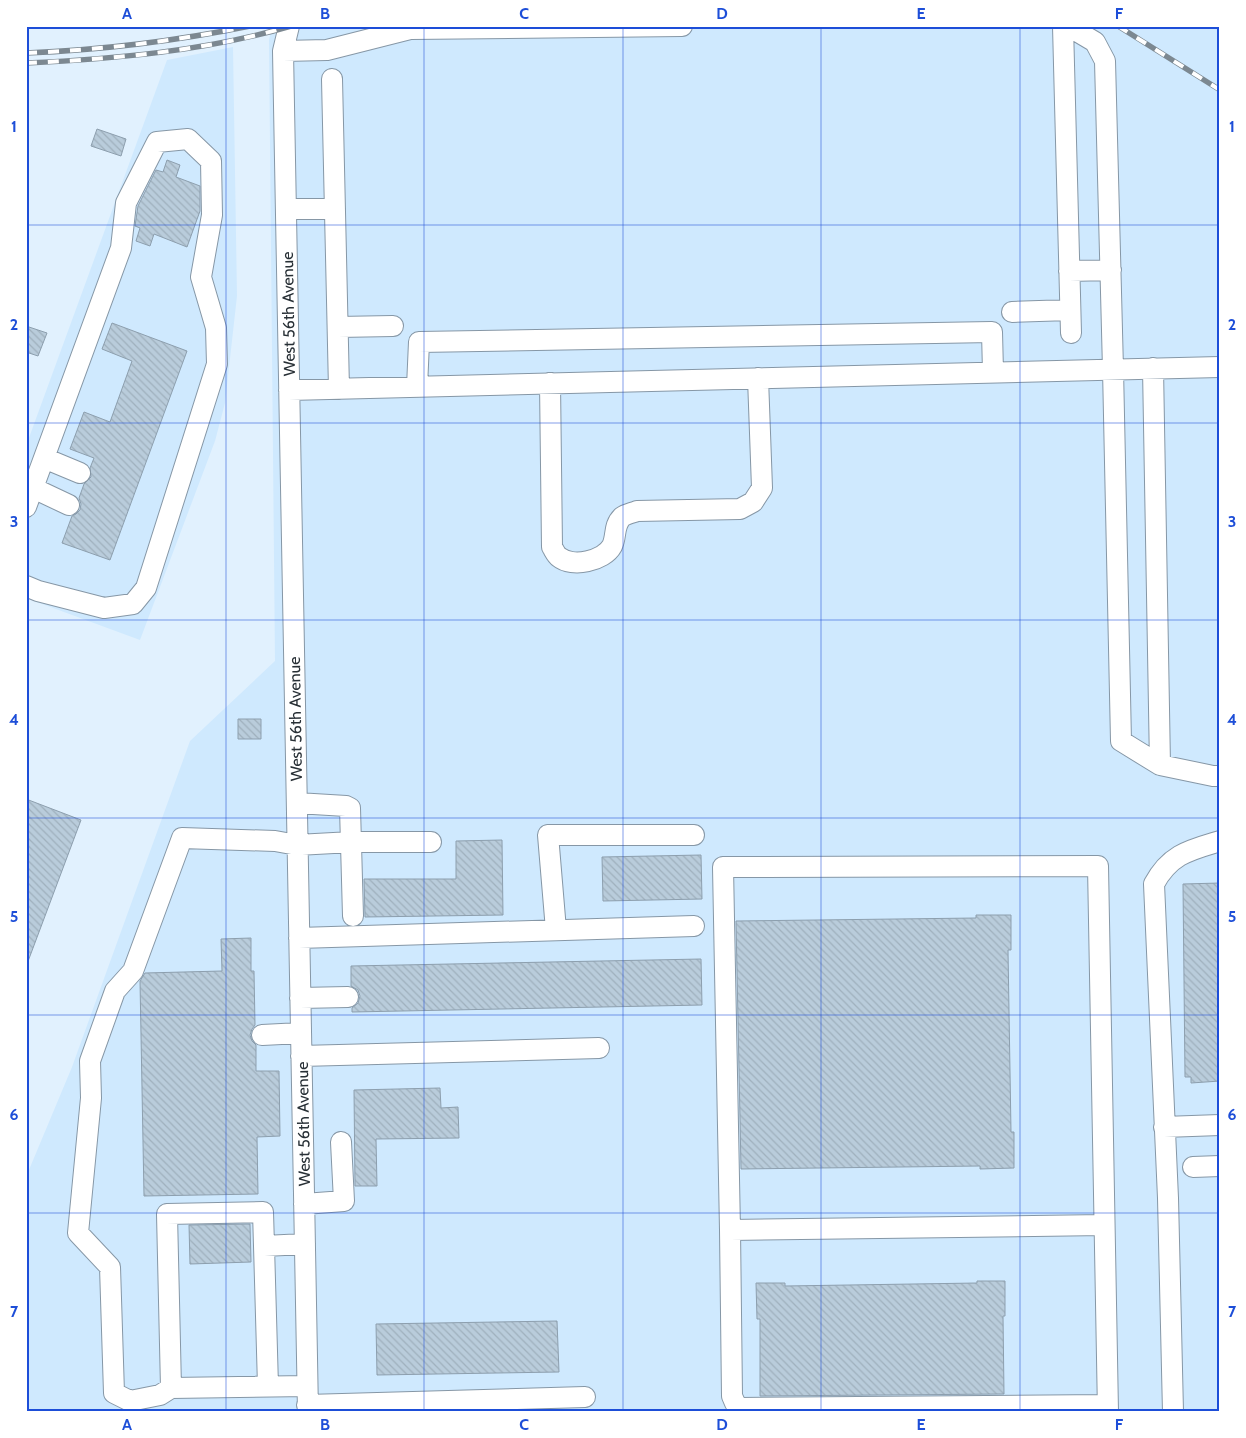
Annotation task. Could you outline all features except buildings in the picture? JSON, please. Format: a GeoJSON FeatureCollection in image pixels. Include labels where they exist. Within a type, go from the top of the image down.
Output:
{"type":"FeatureCollection","features":[{"type":"Feature","properties":{"kind":"street","name":"West 56th Avenue"},"geometry":{"type":"LineString","coordinates":[[289,26],[283,51],[307,1401]]}},
{"type":"Feature","properties":{"kind":"street"},"geometry":{"type":"LineString","coordinates":[[283,51],[327,50],[410,29],[682,26]]}},
{"type":"Feature","properties":{"kind":"street"},"geometry":{"type":"LineString","coordinates":[[1063,26],[1071,333]]}},
{"type":"Feature","properties":{"kind":"street"},"geometry":{"type":"LineString","coordinates":[[1068,26],[1095,42],[1105,62],[1114,369],[1121,741],[1160,765],[1220,776]]}},
{"type":"Feature","properties":{"kind":"street"},"geometry":{"type":"LineString","coordinates":[[332,79],[339,389]]}},
{"type":"Feature","properties":{"kind":"street"},"geometry":{"type":"LineString","coordinates":[[26,507],[121,248],[126,203],[157,142],[188,139],[211,161],[212,215],[201,278],[216,328],[218,364],[146,588],[133,604],[104,608],[38,591],[26,586]]}},
{"type":"Feature","properties":{"kind":"street"},"geometry":{"type":"LineString","coordinates":[[286,209],[335,209]]}},
{"type":"Feature","properties":{"kind":"street"},"geometry":{"type":"LineString","coordinates":[[1069,271],[1111,270]]}},
{"type":"Feature","properties":{"kind":"street"},"geometry":{"type":"LineString","coordinates":[[1012,312],[1070,310]]}},
{"type":"Feature","properties":{"kind":"street"},"geometry":{"type":"LineString","coordinates":[[338,327],[394,326]]}},
{"type":"Feature","properties":{"kind":"street"},"geometry":{"type":"LineString","coordinates":[[417,387],[419,342],[992,332],[993,372]]}},
{"type":"Feature","properties":{"kind":"street"},"geometry":{"type":"LineString","coordinates":[[289,390],[1220,366]]}},
{"type":"Feature","properties":{"kind":"street"},"geometry":{"type":"LineString","coordinates":[[1154,368],[1160,765]]}},
{"type":"Feature","properties":{"kind":"street"},"geometry":{"type":"LineString","coordinates":[[550,383],[552,547],[559,557],[570,561],[587,562],[603,556],[612,546],[616,527],[623,516],[637,511],[740,509],[753,502],[762,488],[758,378]]}},
{"type":"Feature","properties":{"kind":"street"},"geometry":{"type":"LineString","coordinates":[[44,458],[80,473]]}},
{"type":"Feature","properties":{"kind":"street"},"geometry":{"type":"LineString","coordinates":[[33,488],[70,505]]}},
{"type":"Feature","properties":{"kind":"street"},"geometry":{"type":"LineString","coordinates":[[297,803],[346,806],[350,808],[353,916]]}},
{"type":"Feature","properties":{"kind":"street"},"geometry":{"type":"LineString","coordinates":[[556,930],[548,835],[694,835]]}},
{"type":"Feature","properties":{"kind":"street"},"geometry":{"type":"LineString","coordinates":[[431,842],[352,842],[298,845],[276,841],[182,838],[132,971],[116,991],[90,1061],[91,1098],[78,1233],[110,1267],[114,1393],[130,1401],[160,1395],[171,1388],[268,1386],[307,1401],[585,1397]]}},
{"type":"Feature","properties":{"kind":"street"},"geometry":{"type":"LineString","coordinates":[[1173,1412],[1154,884],[1161,871],[1184,852],[1220,841]]}},
{"type":"Feature","properties":{"kind":"street"},"geometry":{"type":"LineString","coordinates":[[1098,866],[1104,1225],[1107,1408],[740,1408],[732,1396],[722,867],[1098,866]]}},
{"type":"Feature","properties":{"kind":"street"},"geometry":{"type":"LineString","coordinates":[[299,938],[694,926]]}},
{"type":"Feature","properties":{"kind":"street"},"geometry":{"type":"LineString","coordinates":[[300,998],[348,997]]}},
{"type":"Feature","properties":{"kind":"street"},"geometry":{"type":"LineString","coordinates":[[262,1035],[301,1033]]}},
{"type":"Feature","properties":{"kind":"street"},"geometry":{"type":"LineString","coordinates":[[301,1056],[599,1048]]}},
{"type":"Feature","properties":{"kind":"street"},"geometry":{"type":"LineString","coordinates":[[1164,1127],[1220,1125]]}},
{"type":"Feature","properties":{"kind":"street"},"geometry":{"type":"LineString","coordinates":[[304,1204],[344,1201],[341,1142]]}},
{"type":"Feature","properties":{"kind":"street"},"geometry":{"type":"LineString","coordinates":[[1193,1167],[1220,1166]]}},
{"type":"Feature","properties":{"kind":"street"},"geometry":{"type":"LineString","coordinates":[[171,1388],[167,1214],[263,1212],[268,1386]]}},
{"type":"Feature","properties":{"kind":"street"},"geometry":{"type":"LineString","coordinates":[[730,1230],[1104,1225]]}},
{"type":"Feature","properties":{"kind":"street"},"geometry":{"type":"LineString","coordinates":[[264,1246],[305,1244]]}},
{"type":"Feature","properties":{"kind":"shaded area"},"geometry":{"type":"Polygon","coordinates":[[[272,26],[1220,26],[1220,1412],[26,1412],[26,1177],[72,1067],[190,741],[275,661],[269,40],[272,26]]]}},
{"type":"Feature","properties":{"kind":"shaded area"},"geometry":{"type":"Polygon","coordinates":[[[233,47],[237,296],[225,403],[215,441],[140,640],[26,598],[26,446],[167,60],[233,47]]]}},
{"type":"Feature","properties":{"kind":"railway"},"geometry":{"type":"LineString","coordinates":[[26,53],[83,50],[139,44],[250,26]]}},
{"type":"Feature","properties":{"kind":"railway"},"geometry":{"type":"LineString","coordinates":[[26,63],[93,59],[193,48],[259,35],[291,26]]}},
{"type":"Feature","properties":{"kind":"railway"},"geometry":{"type":"LineString","coordinates":[[1118,26],[1220,90]]}}]}
